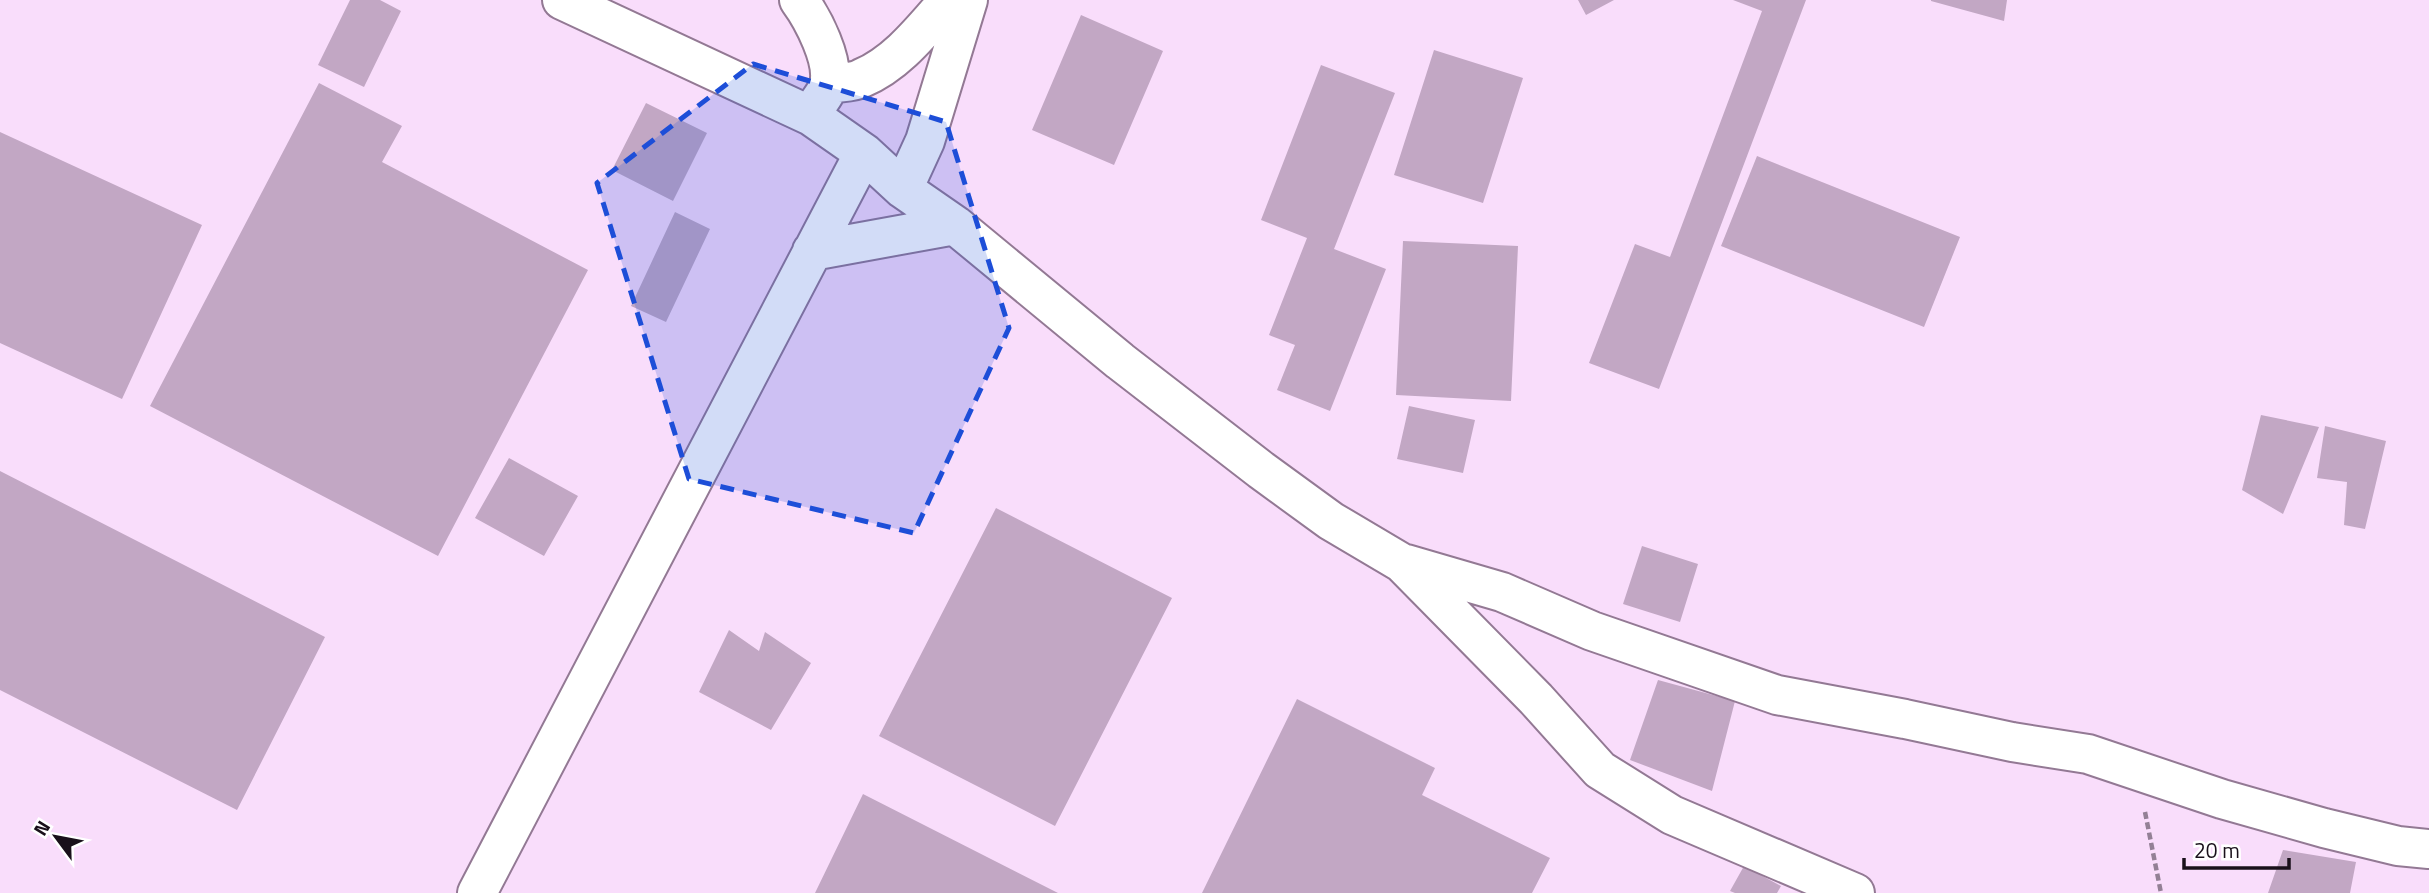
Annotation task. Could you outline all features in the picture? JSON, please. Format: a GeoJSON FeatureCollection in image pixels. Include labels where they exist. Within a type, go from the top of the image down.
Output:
{"type":"FeatureCollection","features":[{"type":"Feature","properties":{"kind":"street"},"geometry":{"type":"LineString","coordinates":[[562,0],[820,100],[864,153],[903,189],[955,225],[1120,361],[1261,470],[1331,521],[1402,563],[1502,592],[1592,631],[1777,695],[2012,742],[2088,754],[2222,799],[2324,828],[2398,846],[2429,849]]}},
{"type":"Feature","properties":{"kind":"street"},"geometry":{"type":"LineString","coordinates":[[799,0],[827,53],[820,100]]}},
{"type":"Feature","properties":{"kind":"street"},"geometry":{"type":"LineString","coordinates":[[820,100],[882,66],[909,45],[949,0]]}},
{"type":"Feature","properties":{"kind":"street"},"geometry":{"type":"LineString","coordinates":[[903,189],[925,141],[968,0]]}},
{"type":"Feature","properties":{"kind":"street"},"geometry":{"type":"LineString","coordinates":[[477,893],[864,153]]}},
{"type":"Feature","properties":{"kind":"street"},"geometry":{"type":"LineString","coordinates":[[812,251],[955,225]]}},
{"type":"Feature","properties":{"kind":"street"},"geometry":{"type":"LineString","coordinates":[[1402,563],[1536,699],[1600,770],[1672,815],[1855,893]]}},
{"type":"Feature","properties":{"kind":"path"},"geometry":{"type":"LineString","coordinates":[[2138,770],[2161,893]]}},
{"type":"Feature","properties":{"kind":"highlighted area"},"geometry":{"type":"Polygon","coordinates":[[[753,64],[946,122],[1009,328],[914,533],[689,479],[597,183],[753,64]]]}},
{"type":"Feature","properties":{"kind":"building"},"geometry":{"type":"Polygon","coordinates":[[[350,0],[380,0],[401,11],[364,87],[318,65],[350,0]]]}},
{"type":"Feature","properties":{"kind":"building"},"geometry":{"type":"Polygon","coordinates":[[[1578,0],[1614,0],[1586,15],[1578,0]]]}},
{"type":"Feature","properties":{"kind":"building"},"geometry":{"type":"Polygon","coordinates":[[[1733,0],[1806,0],[1659,389],[1589,363],[1635,244],[1670,257],[1762,11],[1733,0]]]}},
{"type":"Feature","properties":{"kind":"building"},"geometry":{"type":"Polygon","coordinates":[[[1931,0],[2007,0],[2004,21],[1931,0]]]}},
{"type":"Feature","properties":{"kind":"building"},"geometry":{"type":"Polygon","coordinates":[[[1081,15],[1163,51],[1114,165],[1032,130],[1081,15]]]}},
{"type":"Feature","properties":{"kind":"building"},"geometry":{"type":"Polygon","coordinates":[[[1434,50],[1523,78],[1483,203],[1394,175],[1434,50]]]}},
{"type":"Feature","properties":{"kind":"building"},"geometry":{"type":"Polygon","coordinates":[[[1321,65],[1395,93],[1334,249],[1386,269],[1330,411],[1277,390],[1295,345],[1269,335],[1307,238],[1261,220],[1321,65]]]}},
{"type":"Feature","properties":{"kind":"building"},"geometry":{"type":"Polygon","coordinates":[[[319,83],[402,126],[382,162],[588,270],[438,556],[150,406],[319,83]]]}},
{"type":"Feature","properties":{"kind":"building"},"geometry":{"type":"Polygon","coordinates":[[[646,103],[707,133],[673,201],[612,170],[646,103]]]}},
{"type":"Feature","properties":{"kind":"building"},"geometry":{"type":"Polygon","coordinates":[[[0,132],[202,225],[122,399],[0,343],[0,132]]]}},
{"type":"Feature","properties":{"kind":"building"},"geometry":{"type":"Polygon","coordinates":[[[1757,156],[1960,237],[1924,327],[1721,246],[1757,156]]]}},
{"type":"Feature","properties":{"kind":"building"},"geometry":{"type":"Polygon","coordinates":[[[675,212],[710,229],[666,322],[631,306],[675,212]]]}},
{"type":"Feature","properties":{"kind":"building"},"geometry":{"type":"Polygon","coordinates":[[[1403,241],[1518,246],[1511,401],[1396,395],[1403,241]]]}},
{"type":"Feature","properties":{"kind":"building"},"geometry":{"type":"Polygon","coordinates":[[[1409,406],[1475,420],[1463,473],[1397,459],[1409,406]]]}},
{"type":"Feature","properties":{"kind":"building"},"geometry":{"type":"Polygon","coordinates":[[[2261,415],[2319,427],[2283,514],[2242,490],[2261,415]]]}},
{"type":"Feature","properties":{"kind":"building"},"geometry":{"type":"Polygon","coordinates":[[[2325,426],[2386,441],[2365,529],[2344,525],[2347,482],[2317,478],[2325,426]]]}},
{"type":"Feature","properties":{"kind":"building"},"geometry":{"type":"Polygon","coordinates":[[[509,458],[578,496],[544,556],[475,518],[509,458]]]}},
{"type":"Feature","properties":{"kind":"building"},"geometry":{"type":"Polygon","coordinates":[[[0,471],[325,637],[237,810],[0,690],[0,471]]]}},
{"type":"Feature","properties":{"kind":"building"},"geometry":{"type":"Polygon","coordinates":[[[996,508],[1172,598],[1055,826],[879,736],[996,508]]]}},
{"type":"Feature","properties":{"kind":"building"},"geometry":{"type":"Polygon","coordinates":[[[1642,546],[1698,564],[1680,622],[1623,604],[1642,546]]]}},
{"type":"Feature","properties":{"kind":"building"},"geometry":{"type":"Polygon","coordinates":[[[729,630],[759,651],[765,632],[811,663],[771,730],[699,692],[729,630]]]}},
{"type":"Feature","properties":{"kind":"building"},"geometry":{"type":"Polygon","coordinates":[[[1658,680],[1735,701],[1712,791],[1630,760],[1658,680]]]}},
{"type":"Feature","properties":{"kind":"building"},"geometry":{"type":"Polygon","coordinates":[[[1297,699],[1435,768],[1422,795],[1550,858],[1532,893],[1202,893],[1297,699]]]}},
{"type":"Feature","properties":{"kind":"building"},"geometry":{"type":"Polygon","coordinates":[[[863,794],[1058,893],[815,893],[863,794]]]}},
{"type":"Feature","properties":{"kind":"building"},"geometry":{"type":"Polygon","coordinates":[[[2283,850],[2356,862],[2350,893],[2268,893],[2283,850]]]}},
{"type":"Feature","properties":{"kind":"building"},"geometry":{"type":"Polygon","coordinates":[[[1744,866],[1781,886],[1777,893],[1730,891],[1744,866]]]}}]}
